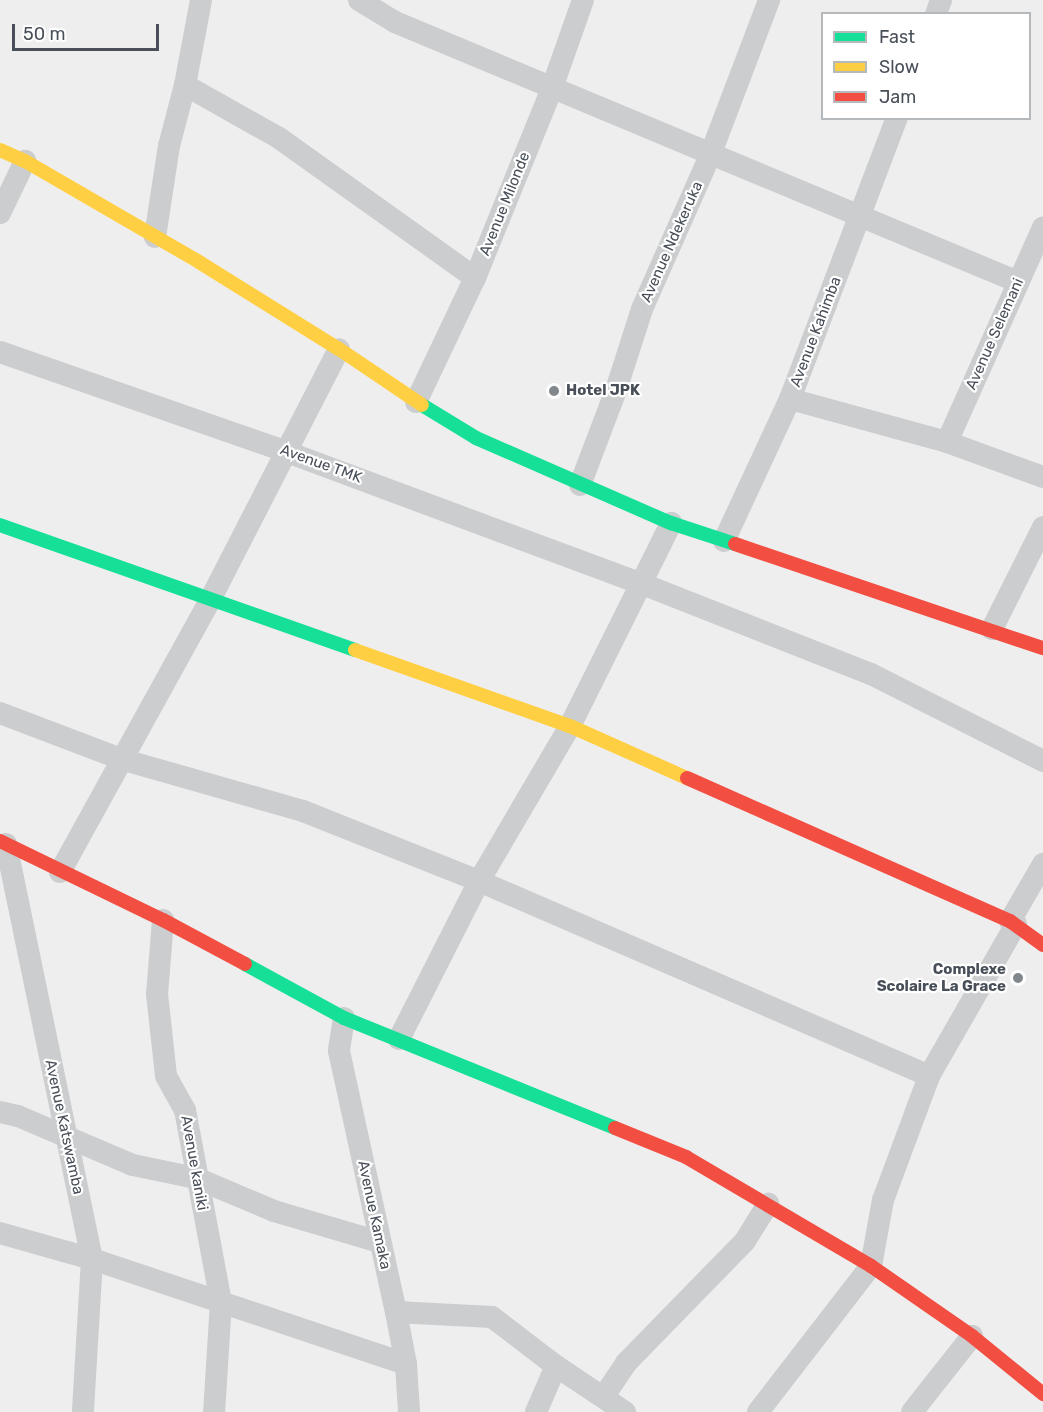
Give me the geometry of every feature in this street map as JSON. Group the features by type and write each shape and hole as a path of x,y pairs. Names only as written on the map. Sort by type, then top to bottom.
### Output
{"street":[{"path":"154,237 169,146 185,85 201,0"},
{"path":"359,0 395,22 1018,282"},
{"name":"Avenue Milonde","path":"416,402 475,278 552,88 583,0"},
{"name":"Avenue Ndekeruka","path":"580,485 616,390 642,309 711,153 769,0"},
{"path":"185,85 279,138 475,278"},
{"name":"Avenue Kahimba","path":"724,541 790,399 896,120"},
{"path":"0,150 25,161 154,237 339,349 416,402 476,438 670,523 992,628 1043,648"},
{"path":"0,213 25,161"},
{"name":"Avenue Selemani","path":"947,442 1043,227"},
{"path":"60,872 210,600 339,349"},
{"name":"Avenue TMK","path":"0,352 287,452 640,583 871,674 1043,761"},
{"path":"790,399 947,442 1043,477"},
{"path":"399,1039 479,881 570,726 670,523"},
{"path":"0,525 570,726 1013,922 1043,945"},
{"path":"992,628 1043,527"},
{"path":"0,713 123,760 303,811 479,881 929,1076"},
{"path":"3,843 163,920 344,1018 686,1157 871,1266 972,1336 1043,1394"},
{"name":"Avenue Katswamba","path":"3,843 92,1258 83,1412"},
{"path":"758,1412 871,1266 883,1200 929,1076 1043,864"},
{"name":"Avenue kaniki","path":"163,920 157,994 166,1076 185,1110 221,1302 214,1412"},
{"name":"Avenue Kamaka","path":"344,1018 339,1051 396,1312 406,1365 409,1412"},
{"path":"0,1112 18,1116 67,1139 133,1165 196,1178 274,1212 379,1242"},
{"path":"604,1396 626,1363 745,1241 768,1204"},
{"path":"0,1233 92,1258 406,1365"},
{"path":"396,1312 492,1317 555,1366 604,1396 625,1412"},
{"path":"912,1412 972,1336"},
{"path":"536,1412 555,1366"}],"traffic: fast":[{"path":"422,405 476,438 671,523 735,544"},
{"path":"0,525 355,650"},
{"path":"245,964 344,1018 615,1128"}],"traffic: slow":[{"path":"0,150 25,161 199,262 339,349 422,405"},
{"path":"355,650 570,726 687,778"}],"traffic: jam":[{"path":"735,544 1043,648"},
{"path":"687,778 1010,921 1043,945"},
{"path":"0,841 163,920 245,964"},
{"path":"615,1128 686,1157 871,1266 972,1336 1043,1394"}],"place":[{"name":"Hotel JPK","path":"554,391"},
{"name":"Complexe Scolaire La Grace","path":"1018,978"}]}
